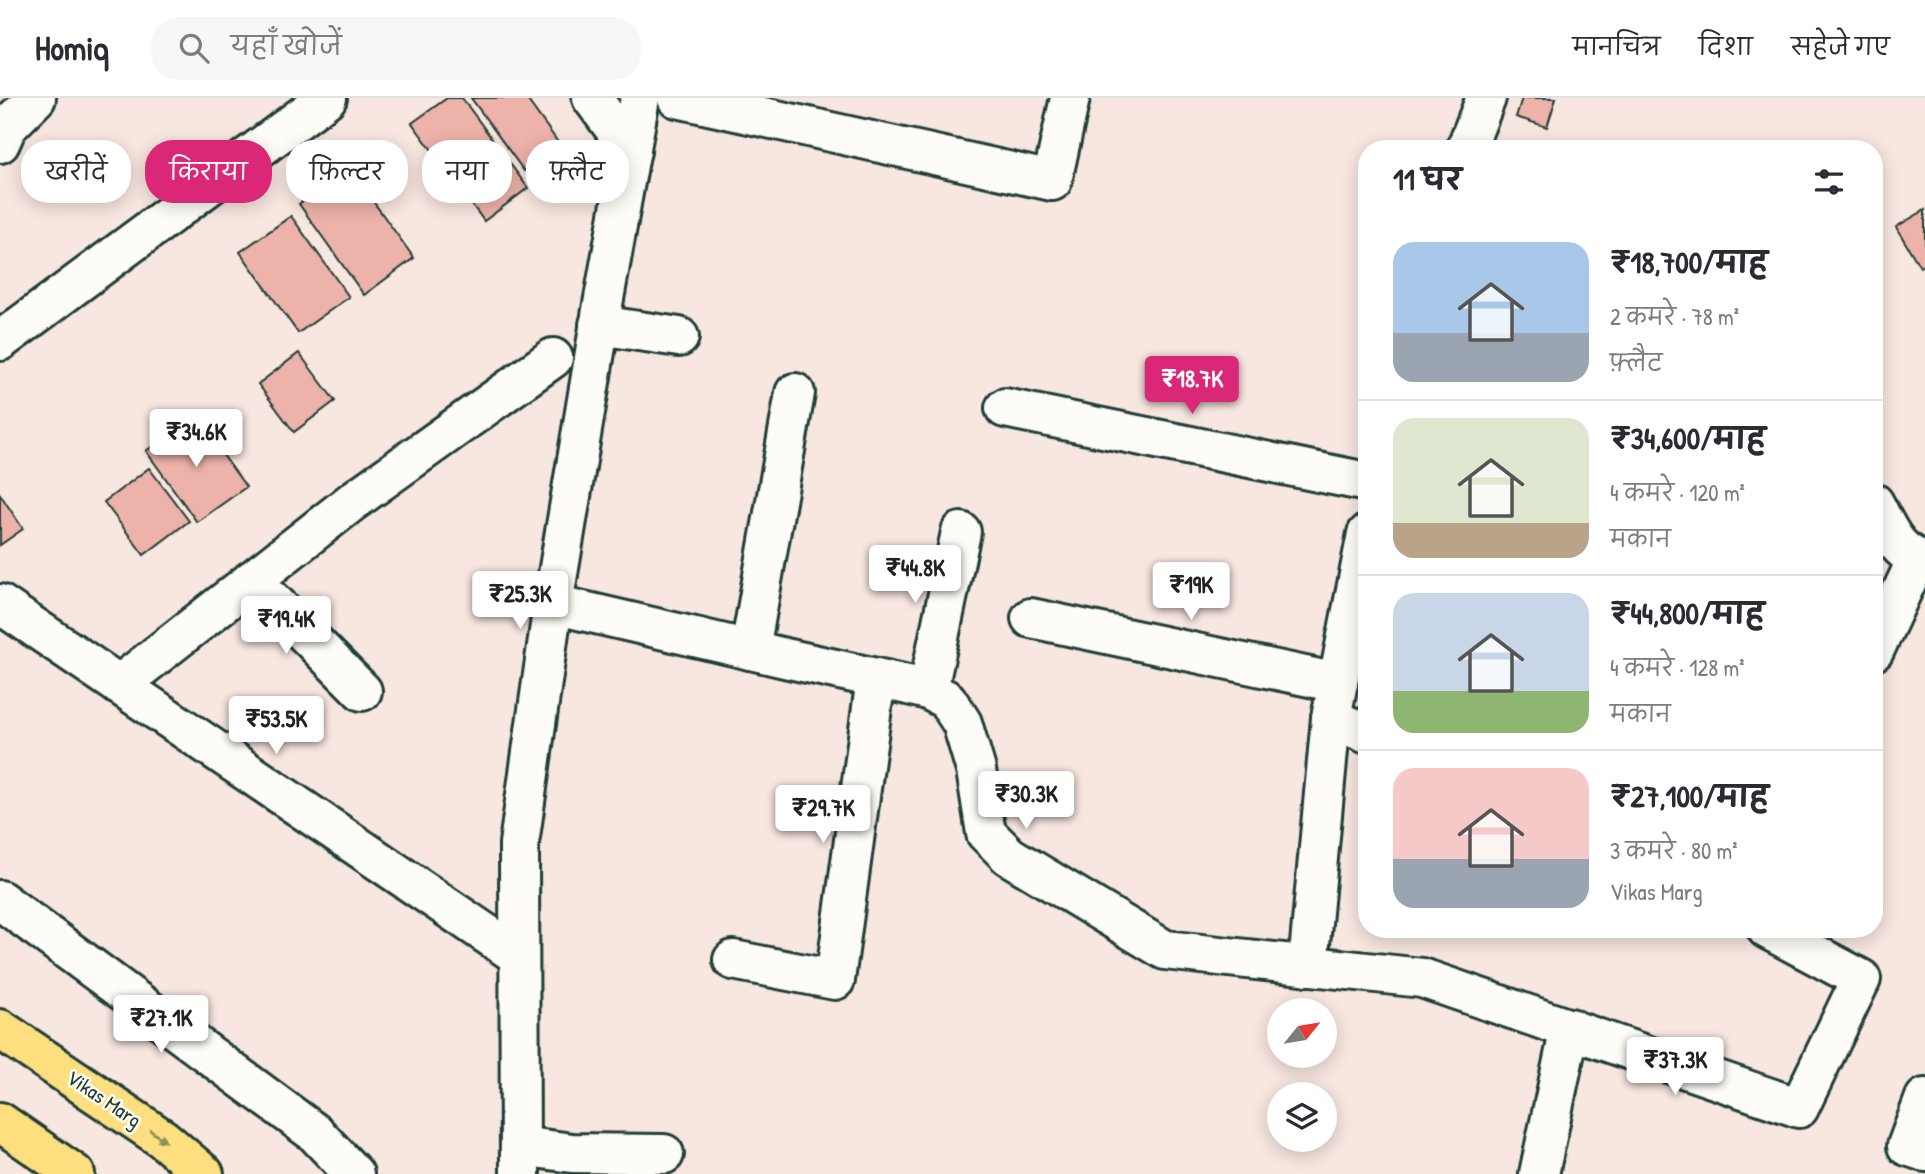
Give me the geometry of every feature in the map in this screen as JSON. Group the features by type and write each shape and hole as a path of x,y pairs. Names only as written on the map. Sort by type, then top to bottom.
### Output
{"main road":[{"name":"Vikas Marg","path":"0,1029 163,1139 204,1174"},
{"path":"0,1122 75,1174"}],"street":[{"path":"0,143 7,127 36,98"},
{"path":"0,341 327,98"},
{"path":"592,98 631,151"},
{"path":"640,98 599,326 519,844 520,1160 571,1163 664,1154"},
{"path":"677,98 737,104 1052,181 1070,98"},
{"path":"1470,140 1486,98"},
{"path":"599,326 679,337"},
{"path":"119,685 353,501 553,358"},
{"path":"750,650 795,393"},
{"path":"1005,408 1358,480"},
{"path":"1883,520 1895,542 1912,558 1921,560 1883,634"},
{"path":"928,690 961,532"},
{"path":"252,580 362,691"},
{"path":"1308,966 1335,701 1358,581"},
{"path":"0,604 519,956"},
{"path":"554,604 928,690 947,700 962,723 976,770 986,833 1009,856 1165,950 1422,978 1800,1108 1861,979 1784,938"},
{"path":"1031,618 1335,701 1358,725"},
{"path":"733,960 835,980 876,678"},
{"path":"0,900 315,1133 354,1174"},
{"path":"1539,1174 1570,1028"},
{"path":"1925,1098 1907,1146 1925,1152"}],"building":[{"path":"447,98 462,98 493,140 424,140 412,123"},
{"path":"471,98 526,98 556,140 526,140 524,171 512,154 512,140 501,140"},
{"path":"1522,98 1556,98 1547,127 1516,117"},
{"path":"512,166 526,185 526,190 512,200"},
{"path":"374,203 414,258 364,295 299,204"},
{"path":"471,203 508,203 484,221"},
{"path":"1925,210 1925,264 1920,267 1896,227"},
{"path":"291,216 349,297 298,333 240,252"},
{"path":"299,353 335,401 294,432 258,384"},
{"path":"195,416 246,487 197,522 146,451"},
{"path":"149,468 189,521 144,555 104,502"},
{"path":"0,494 23,529 0,545"}]}
